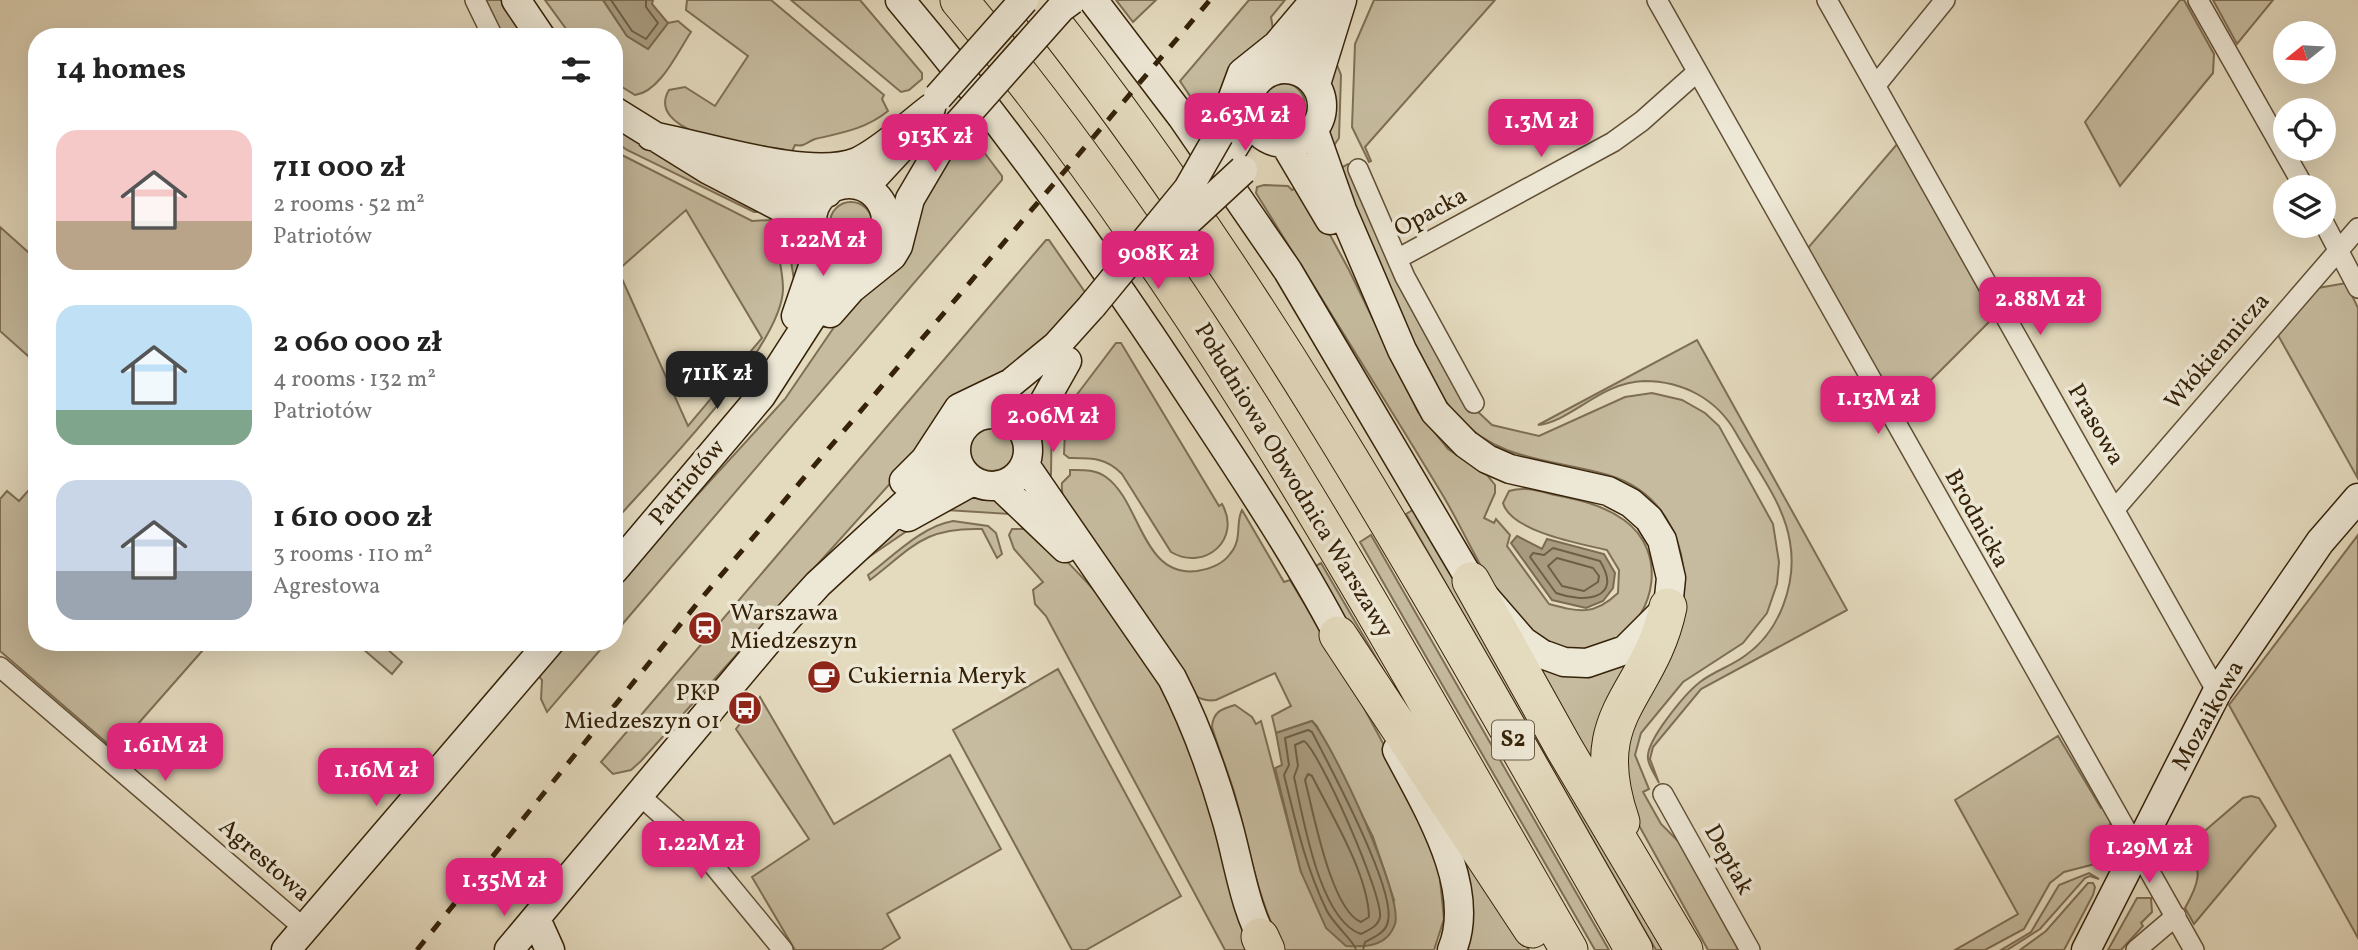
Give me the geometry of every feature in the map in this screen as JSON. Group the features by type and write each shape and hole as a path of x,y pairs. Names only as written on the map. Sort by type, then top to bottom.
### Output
{"highway":[{"name":"Południowa Obwodnica Warszawy","path":"959,0 1103,187 1227,370 1315,512 1569,950"},
{"name":"S2","path":"1035,0 1176,187 1294,365 1634,950"},
{"path":"1471,581 1684,950"},
{"path":"1651,894 1620,819 1609,768 1609,748 1618,715 1657,645 1668,607"},
{"path":"1338,635 1525,921 1548,950"}],"main road":[{"path":"516,0 535,28"},
{"path":"900,0 988,108 1106,269 1238,469 1338,635 1417,789 1454,875 1461,905 1459,934 1452,950"},
{"path":"883,205 926,145 945,111 1024,0"},
{"path":"651,136 793,166 846,165 860,160 945,111 1053,0"},
{"path":"860,185 889,163 1072,0"},
{"path":"1093,0 1211,157 1288,271 1471,581 1523,641 1542,654 1564,662 1587,663 1625,650 1668,607 1671,578 1669,560 1662,540 1648,519 1631,503 1608,491 1510,469 1487,459 1466,444 1435,412 1402,350 1280,144 1257,132 1250,121"},
{"path":"1231,152 1242,73 1277,45 1315,0"},
{"path":"1288,68 1331,0"},
{"path":"1026,434 1097,313 1188,190 1231,152 1280,144 1307,135 1313,128 1321,105 1316,84 1342,0"},
{"path":"856,549 888,498 925,460 958,408 1011,383 1097,313 1177,231 1250,121 1251,94 1256,83 1288,68 1303,72 1316,84"},
{"path":"761,396 851,289 891,256 898,246 910,199 940,148 945,111"},
{"path":"623,117 816,235 832,256 849,259 868,253 881,240 886,218 883,205 872,191 860,185 843,184 827,192 817,205 816,235"},
{"path":"1313,128 1342,210 1402,350"},
{"path":"679,141 756,174 827,192"},
{"name":"Patriotów","path":"761,396 805,295 816,235"},
{"name":"Patriotów","path":"623,559 761,396 849,259"},
{"path":"1067,361 1002,413 980,416 965,426 956,444 956,457 962,472 986,483 1110,592"},
{"path":"856,549 986,483 1012,480 1025,465 1028,453 1026,434 1017,421 1002,413"},
{"path":"509,950 786,618 956,457"},
{"path":"1025,465 1110,592 1172,678 1191,715 1210,765 1265,946"},
{"name":"Mozaikowa","path":"2086,950 2217,692 2320,542 2358,498"},
{"path":"286,950 542,651"},
{"path":"536,919 550,950"}],"street":[{"path":"475,0 489,28"},
{"name":"Brodnicka","path":"1657,0 2194,950"},
{"name":"Prasowa","path":"1827,0 2217,692"},
{"path":"1876,85 1945,0"},
{"path":"2198,0 2297,175"},
{"name":"Opacka","path":"1397,259 1613,142 1642,121 1697,72"},
{"name":"Opacka","path":"1357,169 1397,259 1474,402"},
{"name":"Włókiennicza","path":"2115,509 2358,228"},
{"path":"2332,238 2358,288"},
{"name":"Agrestowa","path":"0,667 305,929"},
{"path":"638,794 699,848 783,950"},
{"name":"Deptak","path":"1663,794 1750,950"},
{"path":"2136,950 2176,916"}],"shaded area":[{"path":"485,0 502,0 519,28 499,28"},
{"path":"545,0 603,0 622,28 565,28"},
{"path":"687,0 771,0 884,95 882,99 888,111 862,126 815,139 804,145 795,145 790,156 709,138 688,129 673,118 665,106 669,90 685,87 715,106 748,56 686,10"},
{"path":"791,0 860,0 922,73 922,79 909,90 901,92"},
{"path":"1116,0 1156,0 1133,22"},
{"path":"1249,0 1285,0 1271,17 1273,29 1210,126 1180,81"},
{"path":"1374,0 1495,0 1365,147 1371,161 1369,162 1352,127 1355,44"},
{"path":"2180,0 2184,0 2214,54 2213,73 2120,186 2085,122"},
{"path":"2213,0 2273,0 2237,44"},
{"path":"678,21 691,32 660,79 652,87 635,95 623,88 623,30 627,36 648,49 668,23"},
{"path":"1329,60 1337,65 1341,75 1339,138 1331,150 1325,126 1329,107 1326,85"},
{"path":"1283,83 1298,90 1305,105 1298,120 1283,127 1268,120 1261,105 1268,90"},
{"path":"968,131 1002,176 1002,180 623,623 623,576 785,399"},
{"path":"623,133 767,212 754,212 623,147"},
{"path":"1898,143 1994,317 1899,412 1807,249"},
{"path":"623,156 752,221 771,220 783,280 777,314 762,344 740,376 686,443 623,512 623,281 688,426 762,338 686,210 623,266"},
{"path":"1348,164 1353,166 1404,292 1469,412 1475,409 1492,425 1539,436 1625,397 1652,393 1682,400 1705,413 1719,426 1773,524 1779,562 1777,584 1767,613 1743,643 1683,682 1641,733 1635,755 1649,789 1643,792 1661,824 1679,842 1741,950 1708,950 1631,811 1621,757 1682,610 1683,567 1672,528 1647,496 1629,484 1608,475 1509,451 1474,432 1458,417 1424,366 1335,171"},
{"path":"1303,185 1349,270 1418,412 1448,449 1487,475 1495,485 1495,493 1484,518 1494,523 1496,519 1510,535 1507,546 1549,604 1578,610 1601,606 1618,593 1619,570 1607,550 1549,535 1519,522 1503,503 1509,491 1532,490 1591,504 1608,510 1638,533 1647,548 1651,582 1648,599 1629,629 1605,645 1572,649 1550,643 1531,631 1504,602 1481,567 1442,494 1256,193 1257,187 1288,186 1292,190"},
{"path":"851,202 866,208 872,223 866,238 851,244 836,238 830,223 836,208"},
{"path":"785,224 799,234 802,242 802,260 795,286"},
{"path":"0,227 28,252 28,356 0,331"},
{"path":"1046,240 1049,240 1087,295 1087,300 913,458 641,761 631,770 613,774 601,762"},
{"path":"2346,283 2358,308 2357,477 2278,335 2318,288"},
{"path":"1697,340 1847,610 1701,689 1653,747 1650,759 1659,783 1648,759 1659,730 1700,682 1741,659 1758,645 1777,620 1788,589 1792,558 1782,513 1728,421 1709,402 1685,388 1658,382 1628,383 1600,395 1562,417 1538,425"},
{"path":"1116,343 1121,343 1219,506 1222,504 1227,517 1224,540 1217,549 1207,555 1184,557 1171,552 1116,468 1097,460 1069,458 1064,454 1066,409"},
{"path":"1052,412 1050,478 1038,463 1039,439"},
{"path":"992,427 1007,434 1014,449 1007,464 992,471 977,464 970,449 977,434"},
{"path":"1070,470 1093,471 1106,477 1127,503 1153,551 1164,563 1179,570 1207,569 1227,558 1238,537 1242,510 1284,582 1290,580 1336,656 1399,773 1439,870 1444,919 1434,950 1284,950 1267,913 1235,795 1212,727 1216,715 1235,705 1252,717 1256,724 1261,721 1301,872 1394,900 1373,837 1317,726 1312,721 1276,733 1272,716 1291,706 1275,673 1216,700 1200,698 1190,690 1165,644 1102,566 1072,521 1064,501 1062,483 1070,475"},
{"path":"7,491 19,501 28,491 28,651 202,651 115,750 0,651 0,499"},
{"path":"967,494 1000,499 1009,514 946,510 926,518 863,561 895,531"},
{"path":"1416,508 1670,950 1656,950 1406,514"},
{"path":"953,521 988,526 996,533 1002,554 997,558 982,529 946,531 920,541 870,580 868,575 908,543 930,529"},
{"path":"1030,524 1063,557 1124,627 1138,645 1168,698 1198,768 1210,804 1251,950 1225,950 1046,616 1035,604 1033,590 1043,582 1014,549 1009,535 1012,529 1024,529"},
{"path":"1371,535 1609,950 1595,950 1360,542"},
{"path":"2358,535 2358,938 2229,705"},
{"path":"1321,563 1480,836 1311,569"},
{"path":"365,651 389,651 402,662 392,674"},
{"path":"556,651 599,651 547,712 541,699 542,680 537,674"},
{"path":"1628,662 1597,773 1530,663 1593,674"},
{"path":"1058,669 1181,896 1086,950 1072,950 953,730"},
{"path":"760,697 834,824 950,755 1001,849 887,914 900,938 881,950 795,950 752,877 809,839 736,729"},
{"path":"2058,736 2101,808 2106,806 2112,821 2103,835 2103,862 2064,872 2050,883 2024,929 1985,950 1955,950 2018,914 1955,800"},
{"path":"2243,798 2259,798 2276,826 2194,924 2185,908 2196,884 2197,870 2196,863 2186,847"},
{"path":"1452,836 1529,950 1462,950"},
{"path":"2089,873 2099,879 2090,876 2085,878 2040,929 2007,950 2001,950 2031,932 2059,885"},
{"path":"2088,883 2093,883 2095,887 2093,895 2064,950 2020,950 2046,931"},
{"path":"2137,898 2151,898 2152,912 2121,950 2108,950"}],"water":[{"path":"603,0 653,0 652,4 668,23 648,49 627,36"},
{"path":"1517,536 1542,549 1547,539 1604,554 1615,573 1613,588 1603,601 1586,608 1552,600 1511,543"},
{"path":"1312,721 1350,788 1389,884 1395,908 1395,924 1387,937 1375,944 1346,946 1326,928 1301,872 1275,768 1282,765 1276,733"}],"railway":[{"path":"417,950 700,600 1210,0"}],"place":[{"name":"Warszawa Miedzeszyn","path":"705,628"},
{"name":"Cukiernia Meryk","path":"824,677"},
{"name":"PKP Miedzeszyn 01","path":"745,708"}]}
